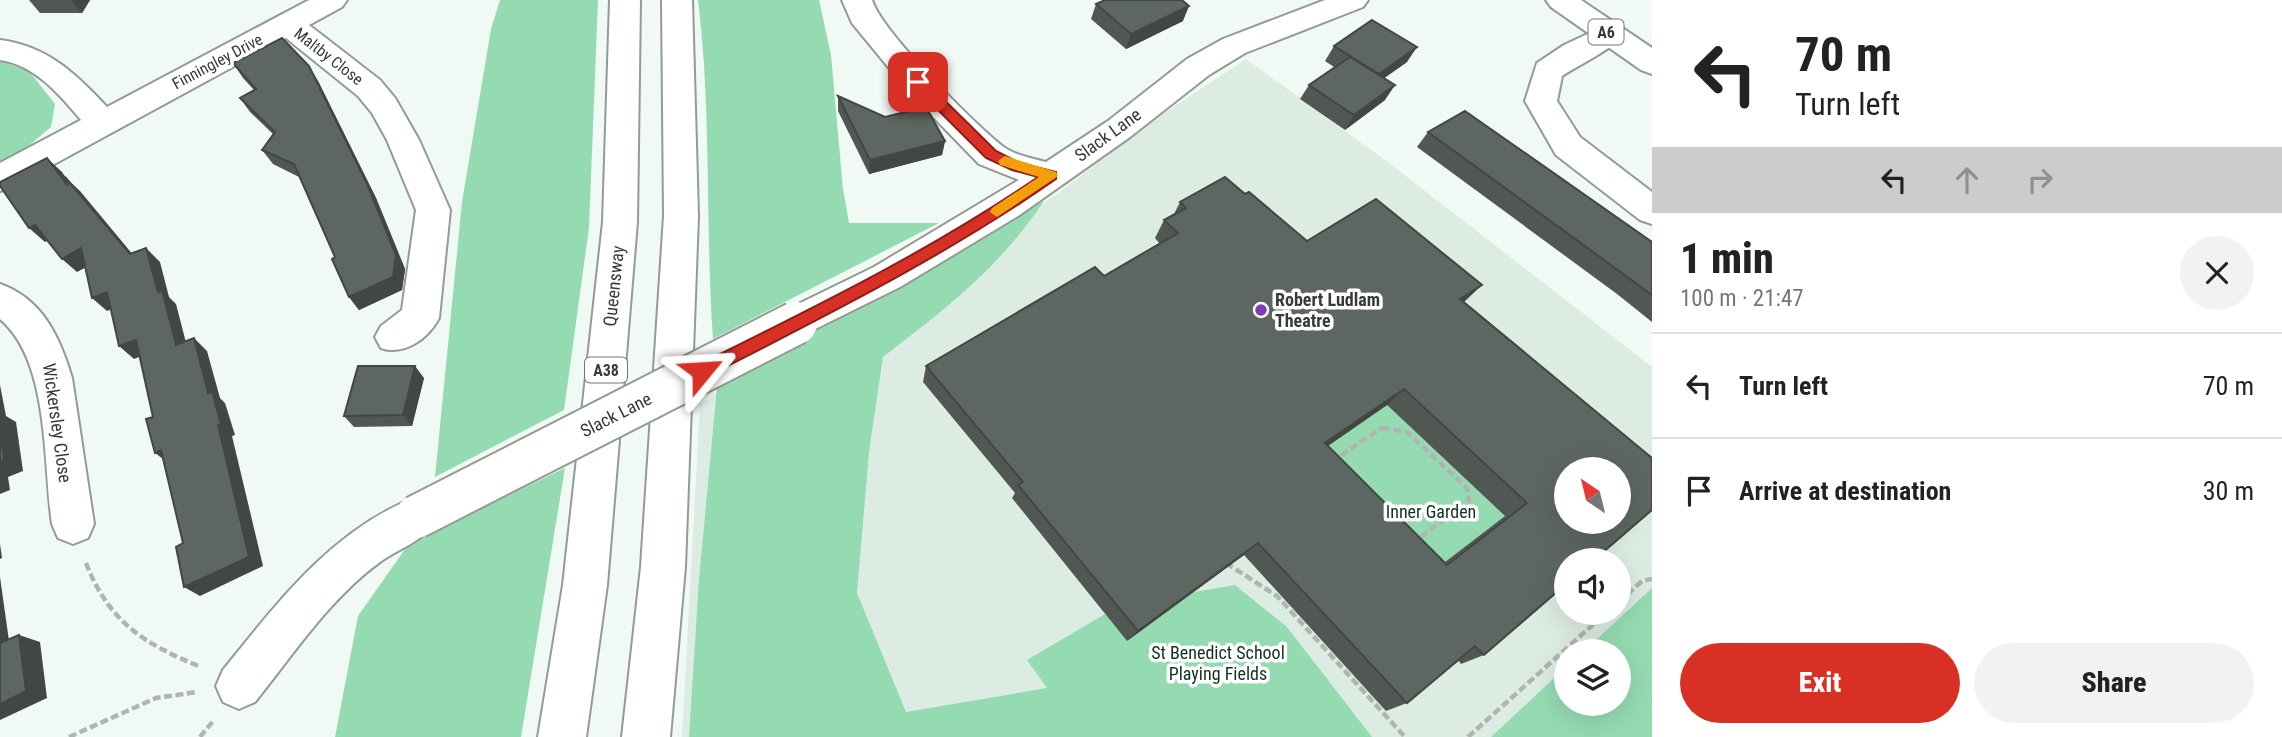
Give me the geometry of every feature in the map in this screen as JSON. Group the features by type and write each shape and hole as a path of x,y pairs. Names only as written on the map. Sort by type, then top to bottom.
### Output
{"main road":[{"name":"Finningley Drive","path":"0,178 332,0"},
{"name":"Queensway","path":"562,737 585,585 621,222 625,0"},
{"path":"646,737 663,567 681,216 677,0"},
{"path":"857,0 862,16 918,82 991,155 1016,167 1051,176"},
{"name":"Slack Lane","path":"239,687 313,595 363,549 416,517 887,277 1006,207 1119,129 1198,67 1234,46 1353,0"},
{"name":"A6","path":"1561,0 1652,63"},
{"name":"Maltby Close","path":"288,24 369,88 384,106 403,140 433,210 420,318 394,337"},
{"path":"1609,34 1575,52 1548,71 1541,100 1568,146 1652,211"},
{"path":"0,50 27,55 40,62 69,87 102,122"},
{"name":"Wickersley Close","path":"0,299 19,313 37,334 49,360 73,524"}],"path":[{"path":"1382,428 1407,432 1467,488 1469,501 1418,540 1402,538 1335,467 1344,453 1382,428"},
{"path":"73,524 92,582 109,612 146,641 239,687"},
{"path":"1218,556 1277,596 1405,737"},
{"path":"1631,591 1642,581 1652,579"},
{"path":"1468,737 1593,625"},
{"path":"69,737 156,698 239,687"}],"shaded area":[{"path":"1246,59 1389,163 1652,367 1652,737 682,737 700,404 917,284 1057,194 1155,119"}],"green space":[{"path":"500,0 598,0 589,228 564,410 435,477 462,202 491,29"},
{"path":"698,0 819,0 831,55 843,189 849,223 939,223 713,339 707,127"},
{"path":"0,61 29,71 55,104 51,127 0,166"},
{"name":"St Benedict School Playing Fields","path":"1044,201 1009,247 971,286 883,357 869,452 857,593 906,712 1047,688 1027,660 1105,614 1127,641 1194,592 1235,585 1287,627 1372,737 689,737 699,579 717,387"},
{"name":"Inner Garden","path":"1342,363 1505,516 1414,586 1303,463"},
{"path":"565,468 521,737 335,737 358,616 410,542"},
{"path":"1652,588 1652,737 1491,737 1554,678 1554,716 1631,716 1631,639 1597,639 1612,625 1631,625 1631,607"}],"building":[{"path":"1105,0 1182,0 1189,6 1131,34 1096,4"},
{"path":"1372,20 1417,47 1379,74 1334,46"},
{"path":"282,38 309,66 367,184 396,255 393,277 349,297 332,259 335,257 294,164 262,150 275,132 240,98 256,89 233,63"},
{"path":"1350,57 1395,85 1354,115 1309,85"},
{"path":"838,96 885,117 926,107 945,141 870,160"},
{"path":"1465,111 1652,242 1652,295 1428,132"},
{"path":"47,158 68,186 65,177 130,254 146,248 158,292 162,290 176,345 194,338 208,393 212,391 249,557 184,587 176,547 183,543 161,450 155,453 146,419 153,417 136,340 119,346 107,292 92,298 81,248 62,259 35,225 29,228 0,186 0,182"},
{"path":"1225,177 1245,194 1249,192 1307,241 1376,199 1482,285 1460,299 1652,458 1652,510 1631,528 1631,457 1554,457 1554,534 1624,534 1608,548 1554,548 1554,594 1484,655 1475,646 1407,703 1258,543 1138,631 1018,485 1023,482 926,366 1095,267 1104,276 1178,233 1164,220 1186,208 1180,202","holes":["1404,389 1527,503 1447,565 1325,443"]},
{"path":"358,366 415,366 403,415 344,416"},
{"path":"0,429 4,460 0,462"},
{"path":"19,635 26,691 0,704 0,643"}],"slow traffic":[{"path":"997,212 1051,176 1016,167 1005,161"}],"place":[{"name":"Robert Ludlam Theatre","path":"1261,310"}],"route":[{"path":"702,371 887,277 1006,207 1051,176 1016,167 991,155 918,82"}]}
